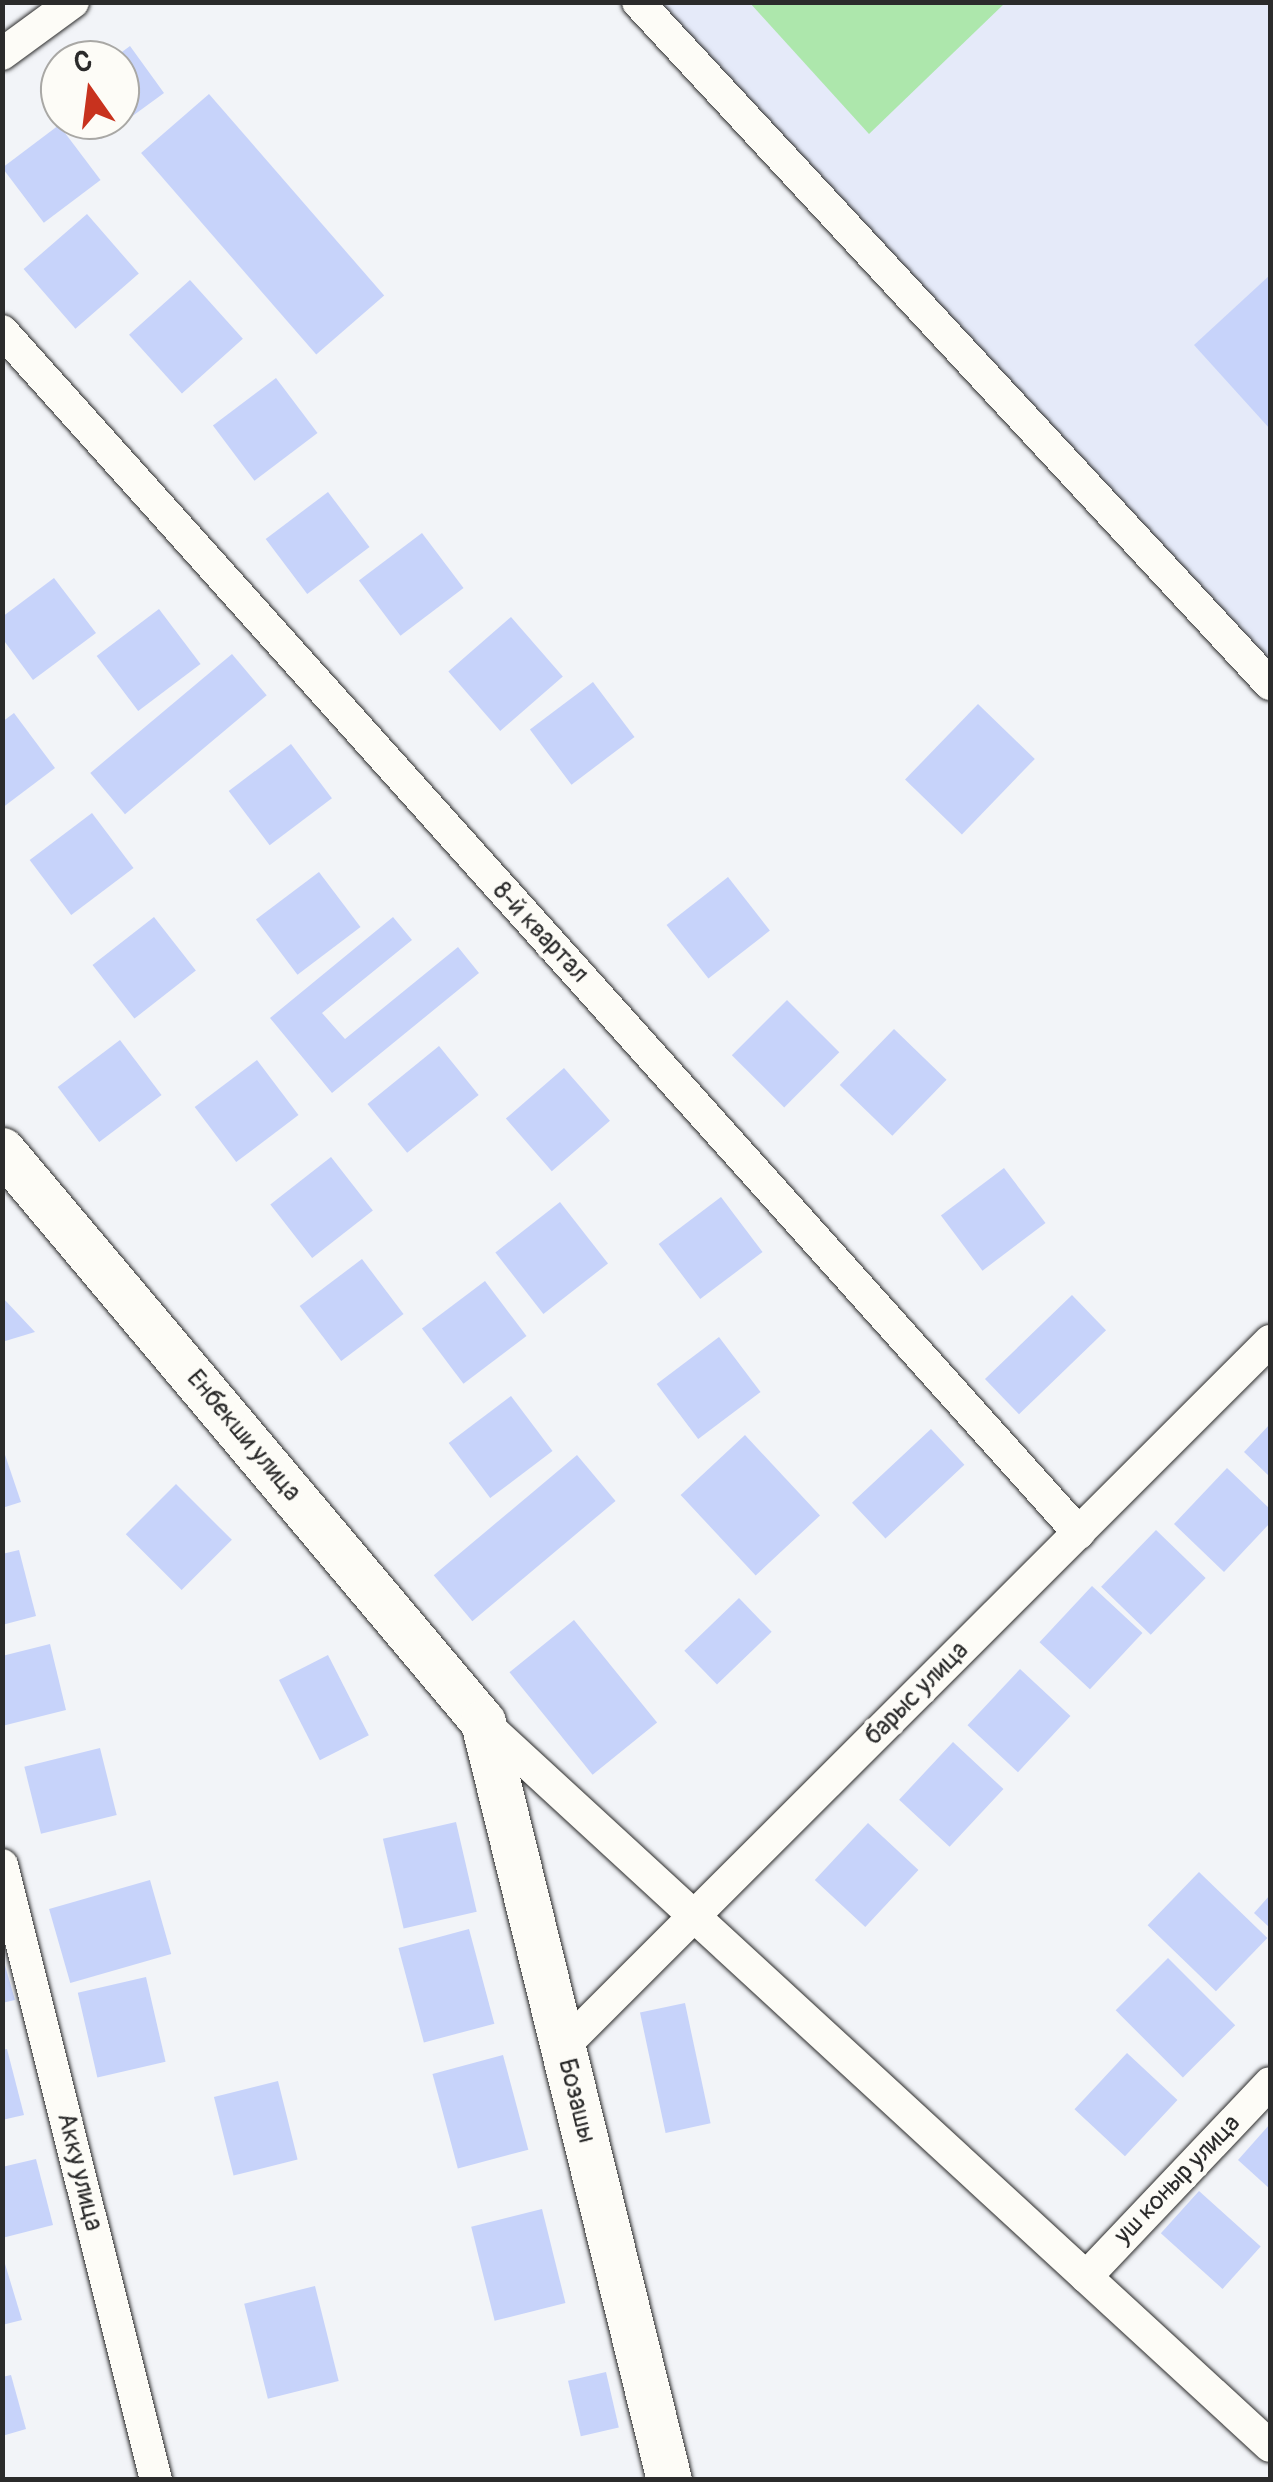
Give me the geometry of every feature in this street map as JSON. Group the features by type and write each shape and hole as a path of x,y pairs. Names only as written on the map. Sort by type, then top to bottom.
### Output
{"street":[{"path":"2,54 73,2"},
{"path":"638,2 1270,684"},
{"name":"8-й квартал","path":"2,331 1079,1532"},
{"name":"Енбекши улица","path":"2,1150 483,1722"},
{"name":"барыс улица","path":"563,2046 1270,1341"},
{"path":"483,1722 1270,2446"},
{"name":"Бозашы","path":"483,1722 669,2480"},
{"name":"Акку улица","path":"2,1864 156,2480"},
{"name":"уш коныр улица","path":"1086,2277 1270,2083"}],"shaded area":[{"path":"659,3 1270,3 1270,662"}],"green space":[{"path":"750,2 1005,3 869,134"}],"building":[{"path":"140,60 164,93 140,111"},
{"path":"209,94 384,296 316,355 141,153"},
{"path":"40,139 70,140 101,180 44,223 2,168"},
{"path":"87,214 139,274 75,329 24,269"},
{"path":"1270,275 1270,429 1194,345"},
{"path":"190,280 243,339 182,394 129,335"},
{"path":"276,378 318,433 254,481 213,426"},
{"path":"328,492 370,547 307,594 266,539"},
{"path":"422,533 464,588 400,636 359,581"},
{"path":"54,578 96,633 33,680 2,638 2,617"},
{"path":"159,609 201,664 138,711 97,656"},
{"path":"511,617 563,677 500,731 448,671"},
{"path":"232,654 267,695 125,814 90,773"},
{"path":"593,682 635,737 571,785 530,730"},
{"path":"978,704 1035,759 962,834 905,780"},
{"path":"14,713 55,768 2,808 2,722"},
{"path":"291,744 332,798 270,845 229,791"},
{"path":"92,813 134,868 71,915 30,860"},
{"path":"319,872 361,927 297,975 256,920"},
{"path":"728,877 770,931 708,979 667,925"},
{"path":"154,917 196,971 134,1019 93,965"},
{"path":"393,917 412,940 322,1013 345,1039 458,947 479,973 332,1093 270,1018"},
{"path":"787,1000 839,1052 784,1107 732,1055"},
{"path":"894,1029 947,1080 892,1136 840,1085"},
{"path":"120,1040 162,1095 99,1142 58,1087"},
{"path":"439,1046 479,1095 407,1153 368,1104"},
{"path":"257,1060 299,1115 236,1162 195,1107"},
{"path":"564,1068 610,1121 552,1171 506,1119"},
{"path":"331,1157 373,1211 312,1258 270,1204"},
{"path":"1004,1168 1046,1223 982,1271 941,1216"},
{"path":"721,1197 763,1252 700,1299 659,1244"},
{"path":"560,1202 608,1263 543,1314 495,1252"},
{"path":"362,1259 404,1314 341,1361 300,1306"},
{"path":"485,1281 527,1336 463,1384 422,1329"},
{"path":"1072,1295 1106,1330 1019,1414 985,1379"},
{"path":"2,1297 35,1332 2,1342"},
{"path":"719,1337 761,1392 698,1439 657,1384"},
{"path":"511,1396 553,1451 490,1498 449,1443"},
{"path":"1270,1424 1270,1477 1244,1452"},
{"path":"931,1429 964,1465 885,1538 852,1503"},
{"path":"745,1435 820,1515 756,1575 681,1495"},
{"path":"2,1446 21,1502 2,1508"},
{"path":"577,1455 616,1501 472,1621 434,1575"},
{"path":"1227,1468 1270,1509 1270,1523 1224,1572 1174,1524"},
{"path":"176,1484 232,1540 182,1590 126,1534"},
{"path":"1156,1530 1206,1578 1151,1635 1101,1587"},
{"path":"19,1550 36,1616 2,1625 2,1554"},
{"path":"1092,1586 1142,1633 1090,1689 1039,1642"},
{"path":"739,1598 772,1632 717,1685 684,1651"},
{"path":"574,1620 657,1723 593,1775 509,1672"},
{"path":"50,1644 66,1710 2,1726 2,1656"},
{"path":"328,1655 369,1735 320,1760 279,1680"},
{"path":"1020,1669 1070,1716 1018,1772 967,1725"},
{"path":"953,1742 1003,1789 950,1847 899,1800"},
{"path":"100,1748 117,1815 41,1834 24,1767"},
{"path":"456,1822 477,1912 404,1929 383,1839"},
{"path":"868,1823 918,1870 865,1927 815,1880"},
{"path":"1199,1872 1267,1938 1216,1991 1148,1925"},
{"path":"150,1880 171,1954 70,1983 49,1909"},
{"path":"1270,1895 1270,1928 1254,1913"},
{"path":"469,1929 494,2024 424,2043 398,1948"},
{"path":"2,1955 15,2000 2,2003"},
{"path":"1168,1958 1235,2025 1183,2078 1116,2010"},
{"path":"146,1977 166,2062 97,2078 78,1993"},
{"path":"685,2003 711,2123 666,2133 640,2013"},
{"path":"7,2049 24,2115 2,2120 2,2050"},
{"path":"1127,2053 1177,2100 1125,2156 1074,2109"},
{"path":"503,2055 528,2150 458,2169 432,2074"},
{"path":"278,2081 298,2160 234,2176 214,2097"},
{"path":"1270,2124 1270,2189 1238,2160"},
{"path":"36,2159 53,2225 2,2238 2,2167"},
{"path":"1199,2191 1261,2247 1223,2289 1161,2233"},
{"path":"542,2209 565,2303 495,2321 471,2227"},
{"path":"2,2254 22,2320 2,2325"},
{"path":"315,2286 339,2381 268,2399 244,2304"},
{"path":"606,2372 619,2428 581,2436 568,2381"},
{"path":"11,2375 26,2429 2,2436 2,2377"}]}
